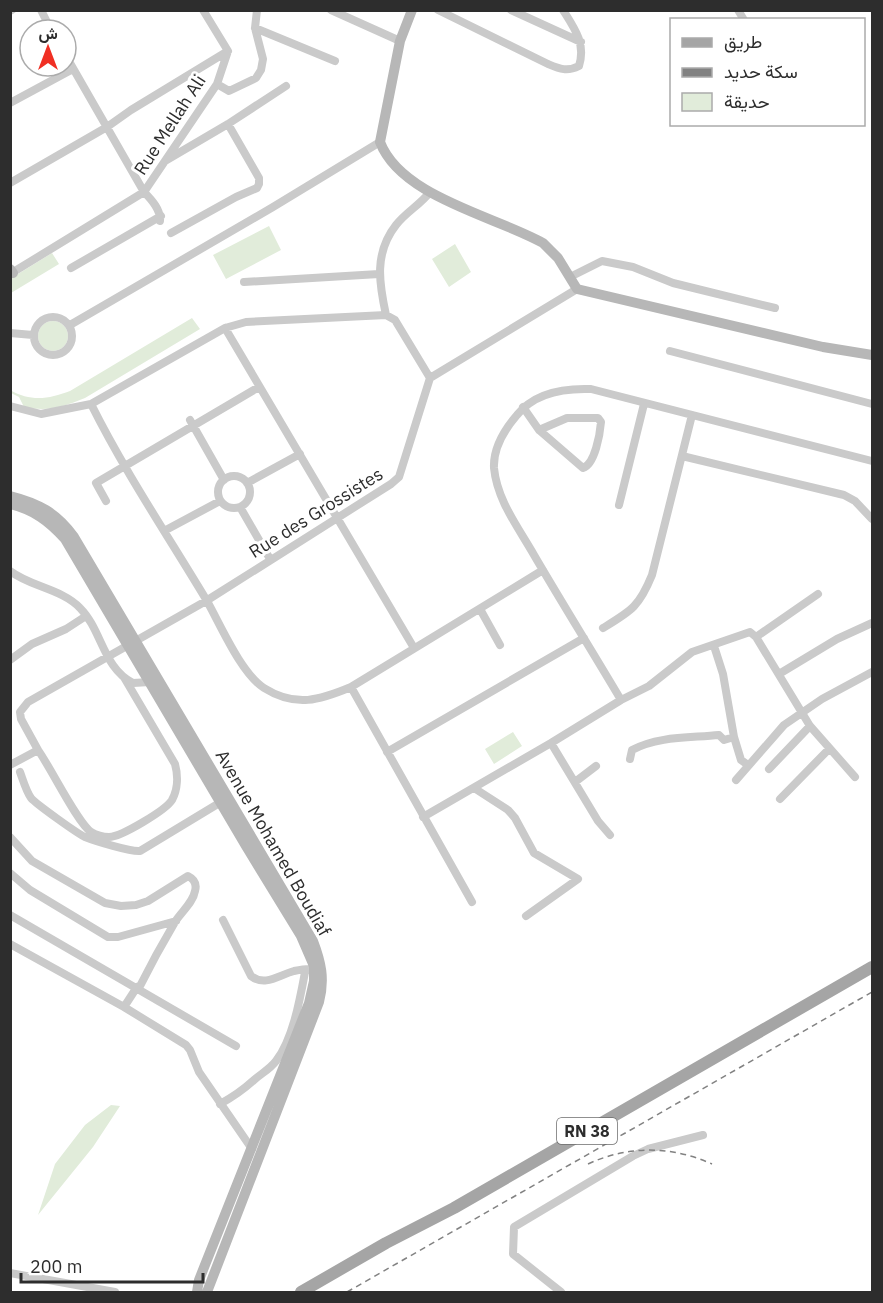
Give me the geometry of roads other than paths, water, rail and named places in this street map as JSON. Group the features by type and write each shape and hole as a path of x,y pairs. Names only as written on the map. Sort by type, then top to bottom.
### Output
{"main road":[{"path":"412,10 400,41 380,142 386,155 399,171 430,192 543,243 558,258 577,289 823,347 873,355"},
{"name":"Avenue Mohamed Boudiaf","path":"10,495 46,509 66,525 132,643 150,682 301,936 322,990 320,1002 207,1293"},
{"name":"Avenue Mohamed Boudiaf","path":"10,504 37,513 54,526 65,539 132,643 313,941 314,981 309,1003 199,1280 197,1293"},
{"name":"RN 38","path":"301,1293 873,968"},
{"name":"RN 38","path":"313,1293 388,1247 456,1212 873,973"}],"street":[{"path":"10,183 107,127 228,51 203,10"},
{"path":"217,84 229,92 256,78 261,70 264,59 255,28 257,10"},
{"path":"331,10 400,41"},
{"path":"438,10 560,70 570,70 579,66 582,42 563,10"},
{"path":"511,10 582,42"},
{"path":"255,28 335,61"},
{"name":"Rue Mellah Ali","path":"144,192 217,84 228,51"},
{"path":"10,103 56,78"},
{"path":"70,268 160,219 153,200 144,192 78,78"},
{"path":"163,162 228,124 286,86"},
{"path":"171,233 257,188 259,178 228,124"},
{"path":"70,325 380,142"},
{"path":"11,272 144,192"},
{"path":"386,315 379,274 380,261 396,224 430,192"},
{"path":"570,277 602,261 633,267 674,283 775,308"},
{"path":"244,282 379,274"},
{"path":"10,406 41,414 91,404 225,328 246,322 386,315 395,320 430,378 577,289"},
{"path":"49,316 62,318 70,325 73,335 71,343 61,354 49,355 42,352 35,344 33,335 37,324 49,316"},
{"path":"225,328 414,648"},
{"path":"10,333 33,335"},
{"path":"670,351 873,404"},
{"name":"Rue des Grossistes","path":"38,750 21,719 20,712 23,706 206,601 399,477 430,378"},
{"path":"106,501 96,483 125,467 191,423 259,387"},
{"path":"621,700 497,489 494,465 498,444 509,424 523,407 556,391 574,388 591,389 873,461"},
{"path":"91,404 125,467 242,665 263,687 294,700 311,701 351,687 543,570"},
{"path":"619,506 644,404"},
{"path":"523,407 539,430 583,468 590,464 600,433 601,422 598,418 567,418 539,430"},
{"path":"603,628 629,612 642,599 652,575 692,415"},
{"path":"191,423 224,480"},
{"path":"247,483 300,454"},
{"path":"682,456 844,495 855,501 873,519"},
{"path":"236,476 247,483 249,500 240,507 227,507 220,501 218,492 224,480 236,476"},
{"path":"164,531 220,501"},
{"path":"240,507 270,559"},
{"path":"10,571 80,608 119,674 136,684 150,682"},
{"path":"756,637 818,594"},
{"path":"480,609 500,645"},
{"path":"10,660 32,644 66,629 86,616"},
{"path":"779,674 837,639 873,623"},
{"path":"423,817 621,700 649,686 692,652 750,632 756,637 810,726 855,777"},
{"path":"387,752 584,638"},
{"path":"714,646 723,674 734,737 741,760 748,765"},
{"path":"736,780 784,725 802,711 873,672"},
{"path":"10,765 38,750 84,825 100,836 119,835 166,807 172,800 178,773 175,764 125,679"},
{"path":"351,687 472,902"},
{"path":"769,769 810,726"},
{"path":"630,759 632,750 664,740 719,735 724,740 734,737"},
{"path":"551,743 598,821 610,835"},
{"path":"780,799 829,749"},
{"path":"575,782 596,766"},
{"path":"20,772 30,797 42,807 85,837 120,846 132,852 140,851 221,802"},
{"path":"474,788 508,810 515,818 534,853 578,879 526,916"},
{"path":"10,837 32,861 105,903 122,906 136,905 148,901 188,876 192,878 195,891 124,1007"},
{"path":"10,873 30,890 108,937 118,937 176,921"},
{"path":"10,915 138,987 236,1046"},
{"path":"223,920 251,976 256,980 271,980 292,971 314,966"},
{"path":"10,944 124,1007 186,1045 199,1072 252,1149"},
{"path":"220,1104 246,1088 268,1070 279,1057 288,1037 303,989 305,973 314,966"},
{"path":"561,1293 513,1254 513,1227 633,1156 648,1149 704,1135"},
{"path":"10,1273 115,1293"}],"railway":[{"path":"347,1292 872,992"},
{"path":"588,1164 619,1153 650,1150 682,1154 712,1164"}]}
